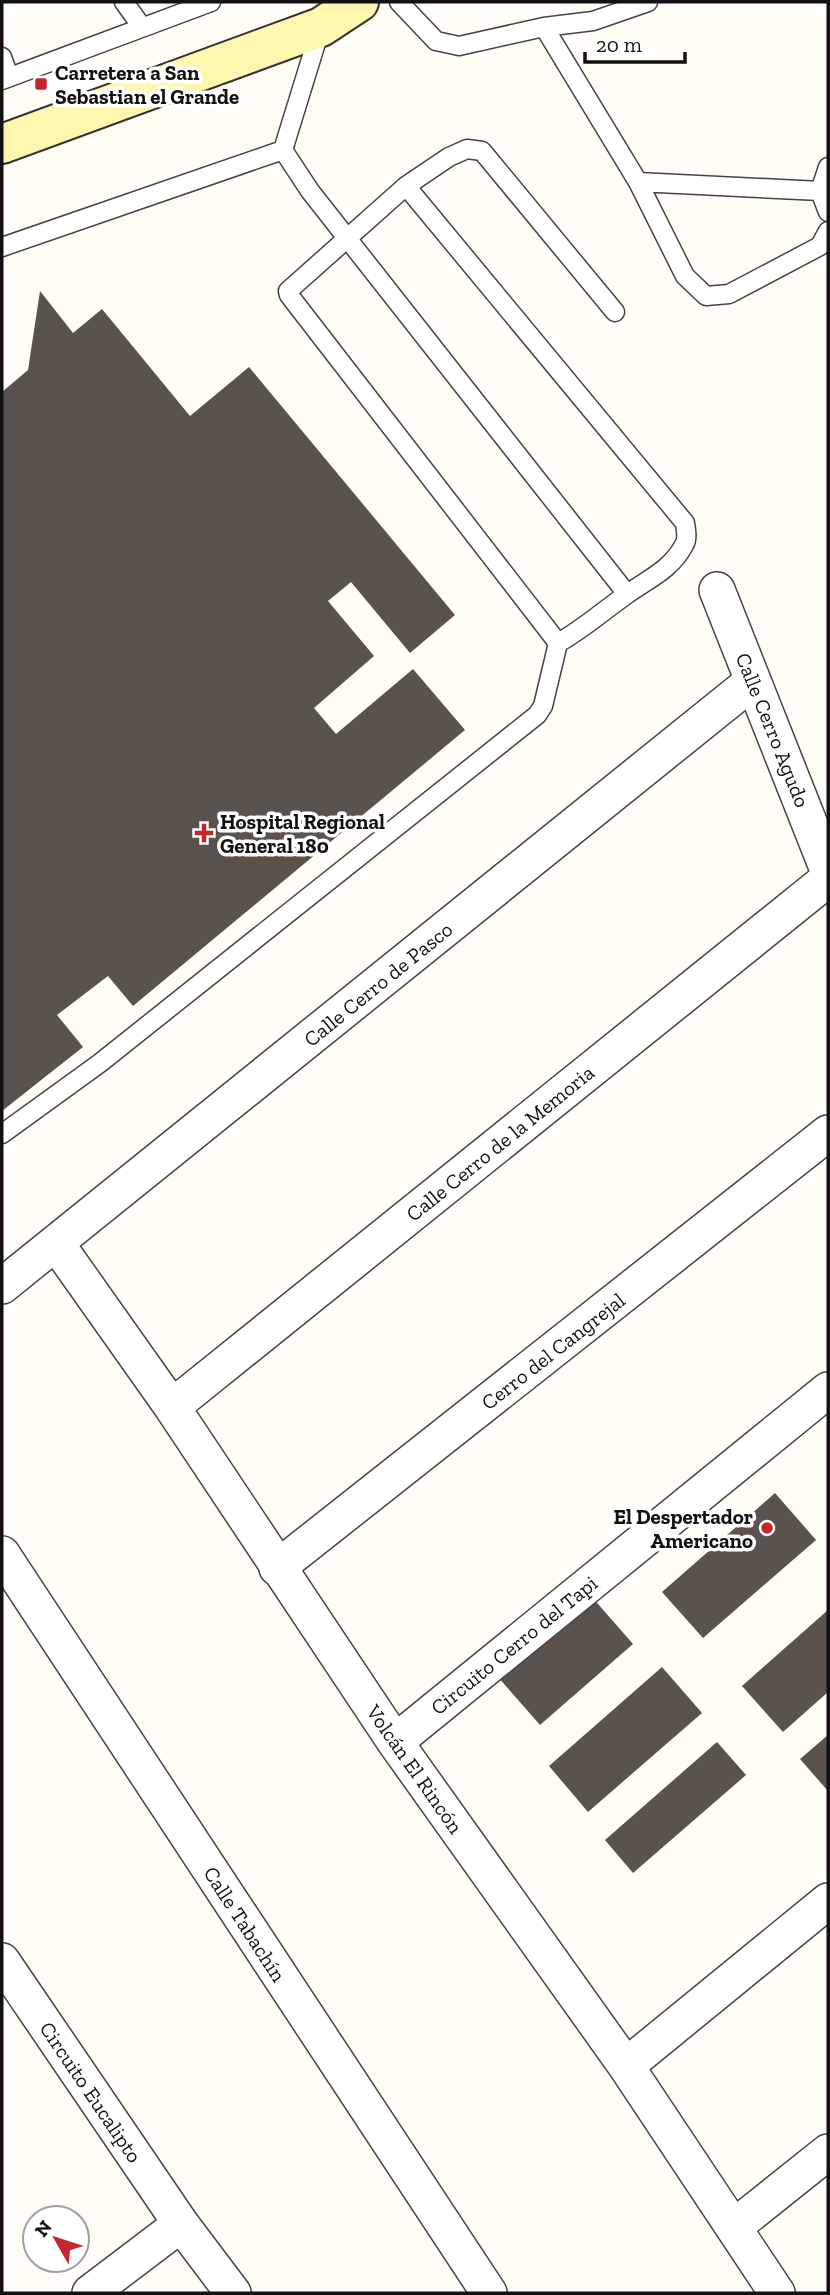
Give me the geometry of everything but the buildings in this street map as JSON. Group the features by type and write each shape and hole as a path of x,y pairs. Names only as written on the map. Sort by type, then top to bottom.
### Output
{"main road":[{"path":"2,144 321,27 359,2"}],"street":[{"name":"Calle Cerro Agudo","path":"717,590 828,870"},
{"name":"Calle Cerro de Pasco","path":"2,1286 753,681"},
{"name":"Calle Cerro de la Memoria","path":"172,1407 828,879"},
{"name":"Cerro del Cangrejal","path":"277,1568 828,1133"},
{"name":"Volcán El Rincón","path":"55,1243 172,1407 395,1742 626,2066 777,2293"},
{"name":"Circuito Cerro del Tapi","path":"395,1742 828,1391"},
{"name":"Calle Tabachín","path":"2,1555 489,2293"},
{"path":"626,2066 828,1901"},
{"name":"Circuito Eucalipto","path":"2,1961 181,2224 233,2293"},
{"path":"734,2227 828,2152"},
{"path":"90,2293 181,2224"}],"lane":[{"path":"124,2 142,27"},
{"path":"2,57 5,78 211,2"},
{"path":"399,2 436,41 459,46 544,27 593,21 648,2"},
{"path":"283,150 321,27"},
{"path":"544,27 638,182 685,276 706,296 729,294 820,246 828,231"},
{"path":"558,643 289,295 290,287 406,186 449,157 467,149 482,151 615,312"},
{"path":"283,150 347,239 627,594"},
{"path":"2,247 283,150"},
{"path":"828,167 820,191 828,212"},
{"path":"638,182 820,191"},
{"path":"2,1134 100,1063 537,715 542,706 558,643 585,628 627,594 659,576 686,542 685,523 406,186"}],"place":[{"name":"Carretera a San Sebastian el Grande","path":"41,84"},
{"name":"Hospital Regional General 180","path":"204,833"},
{"name":"El Despertador Americano","path":"767,1528"}]}
